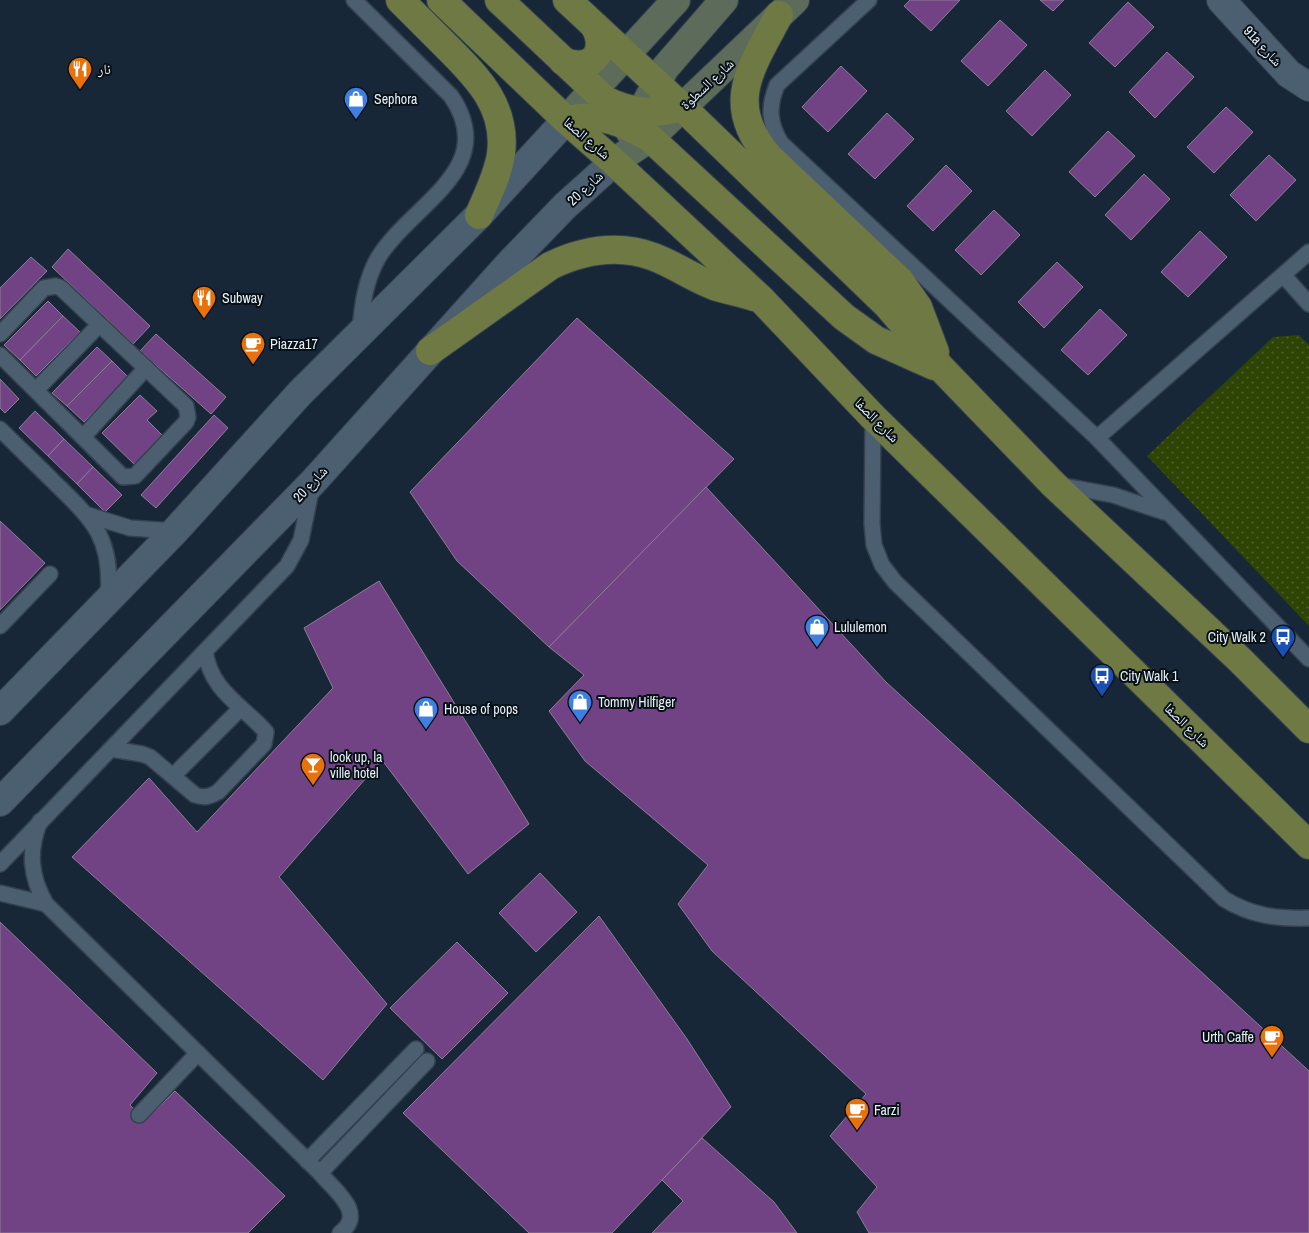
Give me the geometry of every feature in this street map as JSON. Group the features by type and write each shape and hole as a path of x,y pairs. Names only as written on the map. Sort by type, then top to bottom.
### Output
{"main road":[{"path":"400,0 474,74 487,90 497,109 502,129 501,155 479,215"},
{"name":"شارع الصفا","path":"441,0 566,120 614,162 649,197 760,299 873,417 1309,845"},
{"path":"499,0 593,90 622,108 680,166 859,330 876,340 942,369"},
{"path":"567,0 682,107 887,305 942,369 1053,484 1239,659 1309,729"},
{"path":"566,120 676,0"},
{"path":"614,162 640,126 656,83 685,42 724,0"},
{"path":"787,8 746,81 744,99 746,122 755,141 769,157 900,280 918,307 942,369"},
{"name":"شارع السطوة","path":"682,107 787,8"},
{"path":"563,61 574,66 585,65 595,59 600,48 600,37 595,27"},
{"path":"685,42 682,56 687,70 700,78 715,76"},
{"path":"566,120 585,116 640,126 662,112 682,107"},
{"path":"649,197 649,181 658,168 669,164 680,166"},
{"path":"430,352 550,266 570,257 590,252 619,250 654,257 713,285 760,299"}],"street":[{"name":"91a شارع","path":"1221,0 1289,74 1309,87"},
{"path":"0,711 175,531 300,393 479,215 566,120"},
{"name":"شارع 20","path":"0,802 312,482 576,195 614,162"}],"lane":[{"path":"354,0 452,96 461,110 467,137 462,161 453,176 391,241 378,258 363,298 360,333"},
{"path":"869,0 777,85 770,100 770,116 774,130 782,143 1097,438 1309,659"},
{"path":"1097,438 1284,276 1309,252"},
{"path":"1284,276 1309,304"},
{"path":"0,334 44,288 49,286 61,288 186,406 188,417 186,422 135,476 130,478 118,474 0,355"},
{"path":"36,390 99,325"},
{"path":"83,438 146,368"},
{"path":"873,417 872,524 874,545 882,565 895,582 1224,900 1254,915 1271,918 1309,918"},
{"path":"0,429 88,515 100,534 107,556 110,578 108,600"},
{"path":"0,864 287,566 295,554 306,526 312,482"},
{"path":"1053,484 1113,495 1170,515"},
{"path":"88,515 130,528 175,531"},
{"path":"0,626 50,574"},
{"path":"110,749 142,754 159,764 195,795 202,797 211,796 218,792 264,744 266,732 214,680 207,664 205,651"},
{"path":"173,776 241,708"},
{"path":"40,821 34,835 32,865 37,886 46,904 320,1173 349,1206 350,1220 348,1227 340,1233"},
{"path":"0,893 46,904"},
{"path":"307,1161 416,1049"},
{"path":"139,1115 198,1053"},
{"path":"320,1173 427,1061"}],"green space":[{"path":"1299,335 1309,345 1309,626 1147,456 1273,337"}],"building":[{"path":"910,0 960,0 931,31 904,6"},
{"path":"1040,0 1064,0 1053,11"},
{"path":"1128,2 1154,27 1115,67 1089,43"},
{"path":"1000,20 1027,45 988,86 961,61"},
{"path":"1167,52 1194,77 1155,118 1129,92"},
{"path":"841,66 867,91 828,132 802,107"},
{"path":"1045,70 1071,95 1032,136 1006,111"},
{"path":"1226,107 1253,132 1214,173 1187,147"},
{"path":"887,113 914,139 875,179 848,154"},
{"path":"1108,131 1135,156 1095,197 1069,172"},
{"path":"1269,155 1296,180 1256,221 1230,195"},
{"path":"946,165 972,191 933,231 907,206"},
{"path":"1144,174 1170,199 1131,240 1105,215"},
{"path":"994,210 1020,235 981,275 955,250"},
{"path":"1200,231 1227,257 1188,297 1161,272"},
{"path":"68,249 150,326 133,344 52,267"},
{"path":"31,257 47,271 0,319 0,288"},
{"path":"1057,262 1083,287 1044,328 1018,302"},
{"path":"48,301 63,316 20,360 4,345"},
{"path":"1100,309 1127,335 1088,375 1061,350"},
{"path":"63,316 80,332 36,376 20,360"},
{"path":"577,318 734,459 549,647 457,561 410,492"},
{"path":"156,334 226,397 211,414 140,351"},
{"path":"97,347 112,361 67,406 52,393"},
{"path":"112,361 128,377 84,422 67,406"},
{"path":"0,379 19,399 5,413 0,408"},
{"path":"140,395 157,411 147,420 165,438 136,466 102,433"},
{"path":"35,411 64,439 48,456 19,428"},
{"path":"214,415 228,428 156,508 141,495"},
{"path":"64,439 93,467 77,484 48,456"},
{"path":"93,467 122,495 105,512 77,484"},
{"path":"706,487 886,682 1309,1071 1309,1233 869,1233 857,1212 877,1187 830,1136 866,1094 712,951 678,904 708,865 585,761 549,711 584,675 549,647"},
{"path":"0,521 45,563 0,610"},
{"path":"379,581 529,824 468,874 382,760 279,877 387,1004 323,1080 72,857 149,778 197,832 333,688 304,628"},
{"path":"540,873 577,912 536,952 499,913"},
{"path":"599,916 687,1039 731,1107 612,1233 529,1233 403,1113"},
{"path":"0,922 157,1073 130,1105 145,1121 175,1091 285,1196 248,1233 0,1233"},
{"path":"457,942 508,993 442,1059 390,1008"},
{"path":"702,1138 774,1202 797,1233 652,1233 683,1201 662,1180"}],"place":[{"name":"نار","path":"80,90"},
{"name":"Sephora","path":"356,120"},
{"name":"Subway","path":"204,319"},
{"name":"Piazza17","path":"253,365"},
{"name":"Lululemon","path":"817,648"},
{"name":"City Walk 2","path":"1283,658"},
{"name":"City Walk 1","path":"1102,697"},
{"name":"Tommy Hilfiger","path":"580,723"},
{"name":"House of pops","path":"426,730"},
{"name":"look up, la ville hotel","path":"313,786"},
{"name":"Urth Caffe","path":"1272,1058"},
{"name":"Farzi","path":"857,1131"}]}
